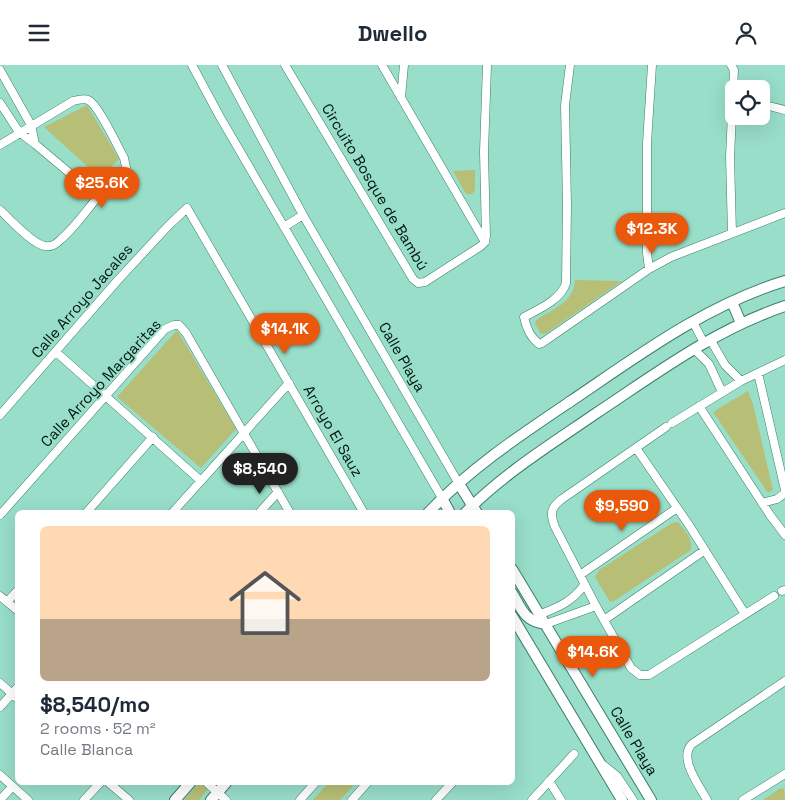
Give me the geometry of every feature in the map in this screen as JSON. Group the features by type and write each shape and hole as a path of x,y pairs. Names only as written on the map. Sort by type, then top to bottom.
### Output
{"street":[{"path":"192,65 448,510"},
{"name":"Calle Playa","path":"222,65 303,215 472,510"},
{"name":"Circuito Bosque de Bambú","path":"285,65 413,279 418,283 425,282 485,242"},
{"path":"382,65 485,242"},
{"path":"401,98 404,65"},
{"path":"485,242 484,152 487,65"},
{"path":"570,65 565,105 566,283 564,291 556,298 524,317 526,325 538,344 671,257 785,213"},
{"path":"650,269 647,253 646,143 652,65"},
{"path":"730,65 734,69 734,80"},
{"path":"0,70 31,125 35,144"},
{"path":"0,145 73,101 84,99 92,103 126,162 121,175 98,197 65,236 50,246 40,245 0,210"},
{"path":"0,103 19,132 98,197"},
{"path":"770,106 785,110"},
{"path":"732,125 730,157 732,233"},
{"name":"Calle Arroyo Jacales","path":"0,415 124,273 187,208"},
{"name":"Arroyo El Sauz","path":"187,208 362,510"},
{"path":"284,227 303,215"},
{"path":"431,510 458,484 529,429 659,342 732,301 785,281"},
{"path":"732,301 741,323"},
{"path":"472,510 501,480 544,449 694,349 741,323 785,306"},
{"path":"693,322 725,365 741,381"},
{"name":"Calle Arroyo Margaritas","path":"0,515 165,329 174,325 179,325 186,333 288,510"},
{"path":"694,349 709,364 722,392"},
{"path":"56,352 201,481"},
{"path":"774,596 655,672 644,675 636,673 631,668 584,585 555,527 551,510 554,504 669,425 741,381 785,360"},
{"path":"758,373 785,492 777,499 762,503"},
{"path":"175,510 289,383"},
{"path":"699,406 785,535"},
{"path":"89,510 153,437"},
{"path":"636,448 705,550 745,614"},
{"path":"262,510 278,492"},
{"path":"580,575 677,508"},
{"path":"604,619 705,550"},
{"name":"Calle Playa","path":"515,574 541,614 651,800"},
{"path":"541,614 573,599 584,585"},
{"path":"7,602 15,593"},
{"path":"0,596 15,609"},
{"path":"515,598 529,619 533,622 546,624 596,606"},
{"path":"515,621 622,800"},
{"path":"706,800 688,764 687,748 785,681"},
{"path":"0,683 14,696 0,707"},
{"path":"532,800 574,754"},
{"path":"602,764 617,777 633,800"},
{"path":"0,775 28,800"},
{"path":"743,800 784,777"},
{"path":"549,781 561,800"},
{"path":"84,800 98,785"},
{"path":"111,785 129,800"},
{"path":"175,800 188,785"},
{"path":"224,785 214,796 226,800"},
{"path":"300,800 313,785"},
{"path":"352,800 365,785"},
{"path":"436,800 450,785"},
{"path":"0,800 12,787"}],"green space":[{"path":"87,105 119,159 100,178 44,127"},
{"path":"475,170 475,190 472,194 466,194 453,171"},
{"path":"575,280 622,281 545,334 541,334 535,324 536,320 567,299 574,288"},
{"path":"177,330 236,429 201,468 117,397"},
{"path":"748,391 753,404 773,490 768,493 713,412"},
{"path":"678,522 690,538 691,550 610,602 595,577 599,570 672,523"},
{"path":"197,785 202,785 208,789 199,800 184,800"},
{"path":"326,785 354,785 340,800 313,800"},
{"path":"784,788 785,800 763,800 779,789"}]}
